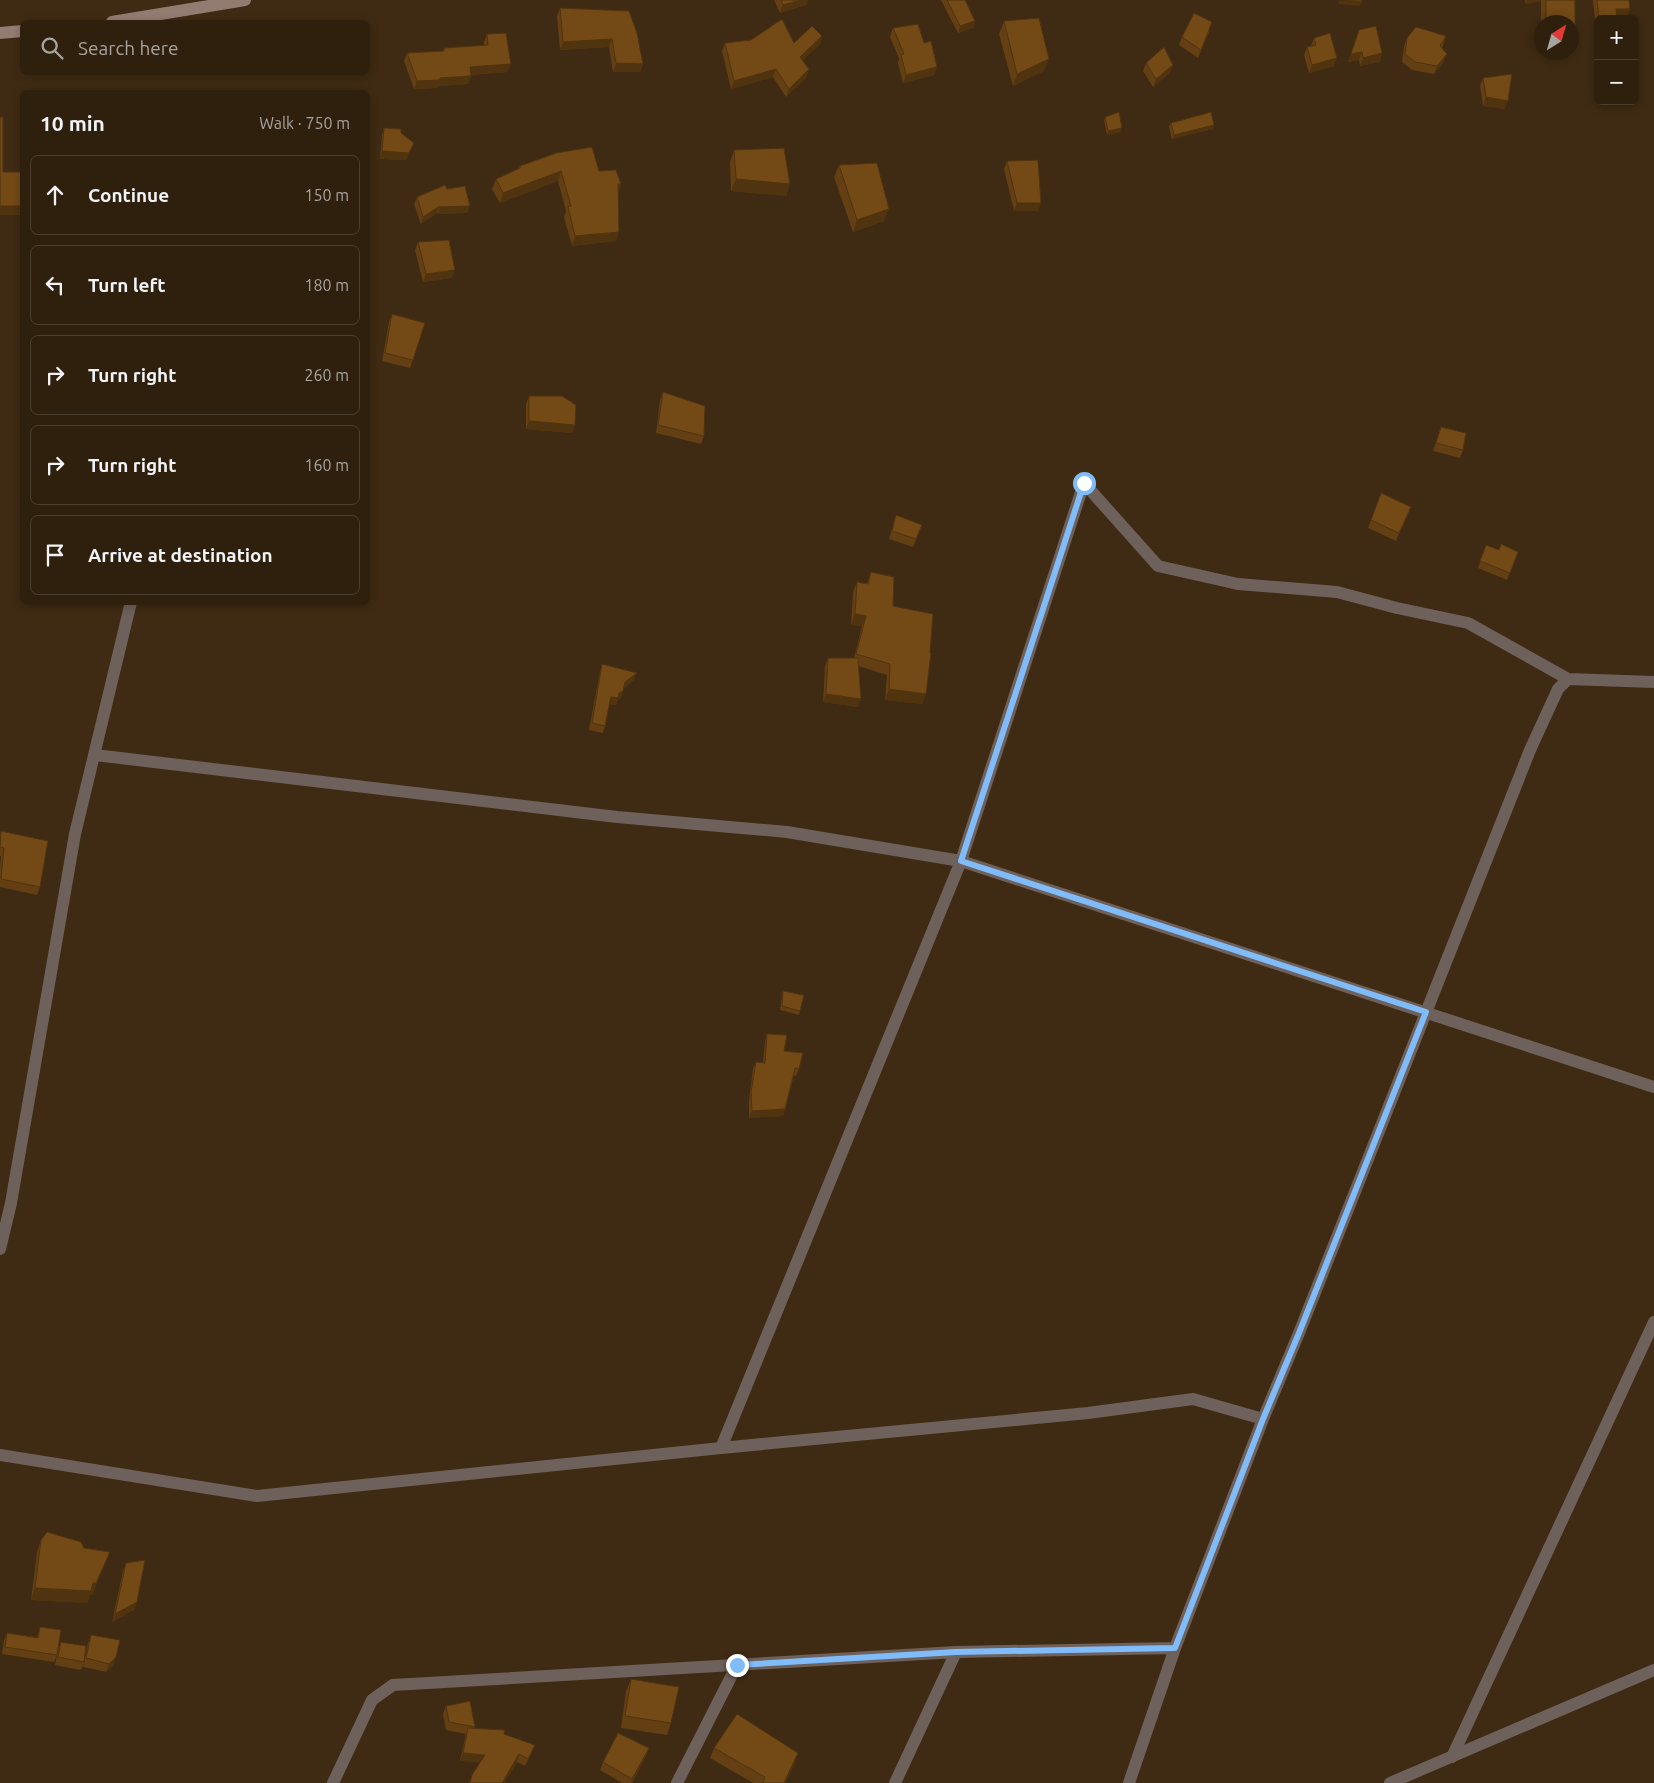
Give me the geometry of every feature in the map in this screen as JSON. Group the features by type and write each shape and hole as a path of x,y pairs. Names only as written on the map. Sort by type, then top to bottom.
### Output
{"main road":[{"path":"124,20 245,0"},
{"path":"0,33 20,31"}],"street":[{"path":"722,1448 961,861 1084,483 1158,566 1238,584 1336,592 1397,608 1468,623 1568,679 1654,682"},
{"path":"0,1249 13,1194 75,834 130,605"},
{"path":"1129,1783 1175,1648 1263,1419 1299,1333 1530,750 1558,690 1568,679"},
{"path":"95,755 617,817 787,832 961,861 1654,1087"},
{"path":"1452,1757 1654,1322"},
{"path":"0,1455 257,1496 722,1448 1088,1413 1193,1399 1263,1419"},
{"path":"333,1783 372,1700 393,1685 956,1652 1175,1648"},
{"path":"895,1783 956,1652"},
{"path":"677,1783 737,1665"},
{"path":"1390,1783 1654,1670"}],"building":[{"path":"781,0 801,0 783,5"},
{"path":"947,0 965,0 975,21 960,26"},
{"path":"1343,0 1362,0 1362,2"},
{"path":"1546,0 1575,0 1575,15 1546,15"},
{"path":"1597,0 1629,0 1630,9 1616,9 1617,15 1599,15"},
{"path":"560,8 629,11 637,33 643,64 616,63 612,39 563,42"},
{"path":"1194,13 1212,22 1201,50 1182,37"},
{"path":"1039,18 1049,59 1017,74 1004,21"},
{"path":"782,19 794,43 812,26 822,36 800,57 809,69 789,89 776,69 734,81 725,43 751,40"},
{"path":"918,24 924,43 931,41 937,67 906,75 901,55 904,54 893,28"},
{"path":"1376,26 1382,53 1363,58 1362,52 1351,54 1359,30"},
{"path":"1416,27 1446,36 1440,46 1447,54 1437,66 1415,62 1405,54 1407,38"},
{"path":"506,33 511,64 470,67 471,76 417,81 407,53 444,51 444,48 488,45 487,34"},
{"path":"1330,33 1337,58 1312,65 1307,47 1316,45 1314,38"},
{"path":"1164,47 1173,65 1156,79 1146,63"},
{"path":"1512,74 1508,101 1486,97 1483,78"},
{"path":"1119,112 1122,128 1108,131 1105,117"},
{"path":"1211,112 1214,125 1174,135 1171,123"},
{"path":"0,117 3,117 3,172 20,172 20,206 0,206"},
{"path":"384,128 401,129 401,133 414,143 409,153 382,151"},
{"path":"592,147 599,171 616,170 621,184 618,184 619,232 575,236 568,207 571,206 561,171 503,193 496,179 520,168 520,166 556,153"},
{"path":"784,148 790,184 736,179 734,150"},
{"path":"1038,160 1041,203 1017,203 1007,161"},
{"path":"877,163 889,209 857,220 839,165"},
{"path":"445,185 447,189 465,186 470,206 440,206 423,217 417,197"},
{"path":"449,240 455,270 426,274 418,242"},
{"path":"392,314 425,323 413,360 385,353"},
{"path":"663,392 705,406 704,436 658,425"},
{"path":"529,396 562,396 576,405 575,425 529,421"},
{"path":"1441,427 1466,433 1463,450 1436,443"},
{"path":"1381,493 1411,507 1399,533 1371,520"},
{"path":"896,515 922,525 916,539 892,531"},
{"path":"1501,544 1518,552 1510,573 1480,561 1486,545 1499,550"},
{"path":"871,572 894,577 893,606 933,614 926,694 889,689 890,664 856,654 866,616 855,614 857,582 868,584"},
{"path":"828,658 858,658 861,699 826,694"},
{"path":"602,664 637,673 625,682 623,691 619,693 618,698 611,697 605,726 592,723"},
{"path":"1,831 48,841 40,887 1,879 4,848 0,847"},
{"path":"783,991 804,995 800,1011 782,1006"},
{"path":"767,1034 787,1035 784,1051 803,1053 799,1069 795,1068 785,1109 752,1111 751,1092 756,1062 765,1063"},
{"path":"47,1532 81,1542 84,1548 110,1552 96,1583 93,1583 91,1591 35,1588 41,1540"},
{"path":"145,1560 137,1602 115,1614 126,1563"},
{"path":"40,1627 61,1630 57,1655 5,1647 7,1633 38,1638"},
{"path":"91,1635 120,1640 116,1657 109,1664 86,1658"},
{"path":"61,1642 86,1646 84,1662 58,1657"},
{"path":"631,1679 679,1687 671,1723 625,1716"},
{"path":"470,1701 475,1727 449,1722 446,1706"},
{"path":"737,1714 798,1753 784,1783 763,1783 765,1777 714,1748"},
{"path":"468,1728 505,1730 504,1734 535,1745 528,1759 519,1754 502,1783 470,1783 472,1775 485,1755 463,1753"},
{"path":"618,1733 649,1748 632,1779 603,1762"}],"route":[{"path":"737,1665 956,1652 1175,1648 1263,1419 1426,1012 961,861 1084,483"}]}
